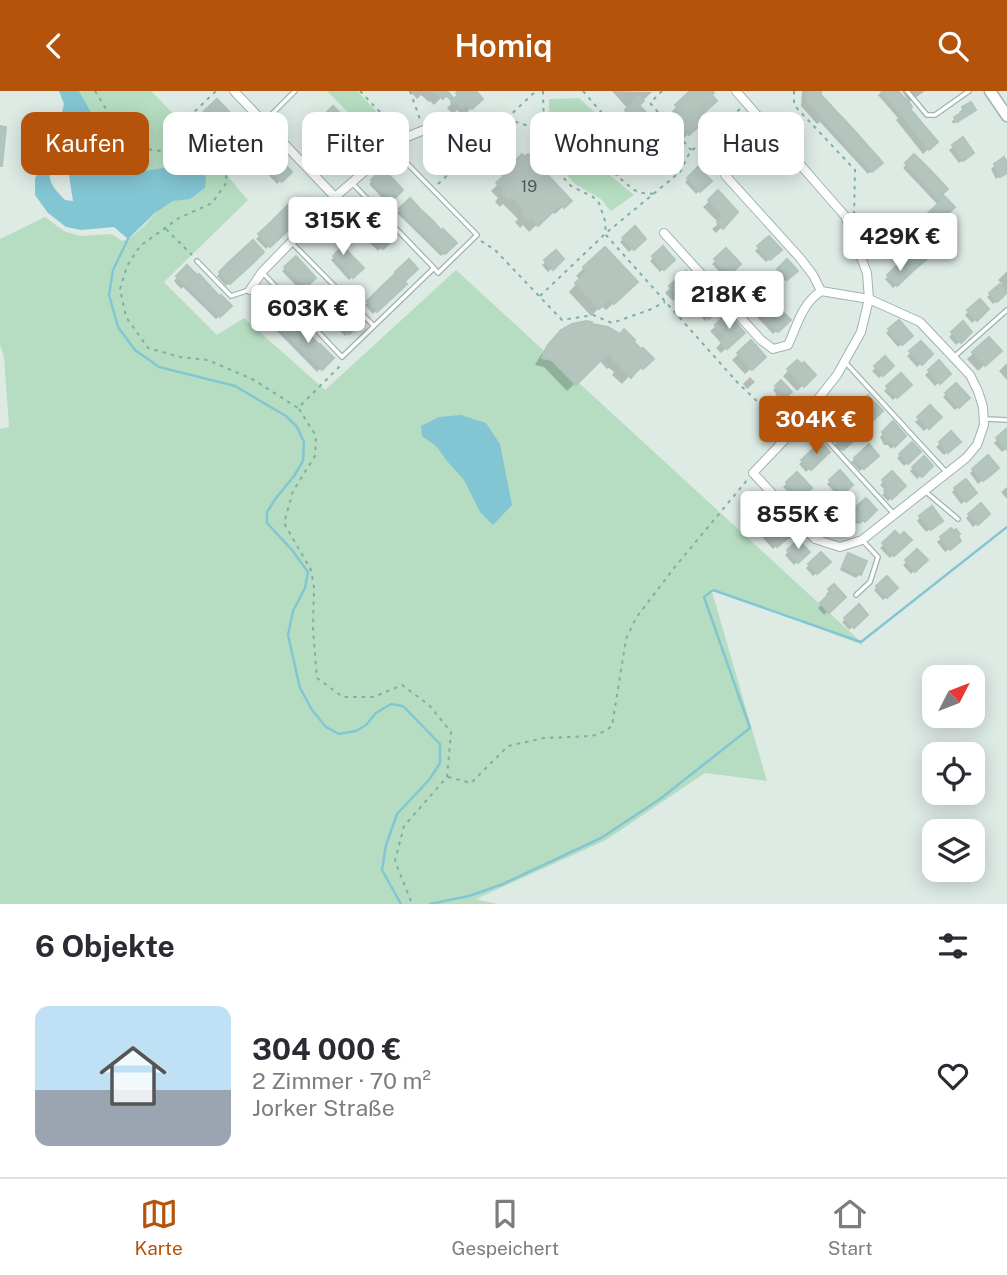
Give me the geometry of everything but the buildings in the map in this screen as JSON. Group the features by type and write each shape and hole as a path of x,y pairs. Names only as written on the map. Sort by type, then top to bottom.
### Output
{"main road":[{"path":"990,91 1007,115"}],"street":[{"path":"234,91 254,112"},
{"path":"664,233 761,340 773,349 788,345 802,310 810,298 821,291 869,299 920,322 970,375 981,399 984,418 977,445 966,458 862,540 840,547 815,539 753,473 792,432 837,375 861,332 869,299 867,272 845,216 736,91"},
{"path":"288,147 335,197"},
{"path":"250,289 262,272 359,175"},
{"path":"725,175 800,258 821,291"}],"lane":[{"path":"274,112 295,91"},
{"path":"907,91 927,115 935,115 969,91"},
{"path":"351,182 438,274 477,235 409,166"},
{"path":"291,243 374,326"},
{"path":"197,261 231,296 250,289"},
{"path":"262,272 341,357 434,268"},
{"path":"953,357 1007,310"},
{"path":"845,361 947,473"},
{"path":"984,418 1007,420"},
{"path":"803,419 824,437 894,515"},
{"path":"925,491 958,519"},
{"path":"856,595 870,582 878,557 862,540"}],"path":[{"path":"194,112 216,91"},
{"path":"360,91 380,112"},
{"path":"410,91 423,127"},
{"path":"514,112 536,91"},
{"path":"543,91 544,112"},
{"path":"583,91 601,112"},
{"path":"662,91 650,103 692,151"},
{"path":"794,91 794,105 855,170 855,214 849,225"},
{"path":"736,112 746,103"},
{"path":"540,296 606,233 680,172 698,146"},
{"path":"433,190 447,175"},
{"path":"561,175 571,186 599,203 606,233 737,382 782,426 792,432"},
{"path":"616,175 634,190 656,194"},
{"path":"165,228 197,261"},
{"path":"477,235 495,250 562,320 593,315 612,323 649,310 665,301"},
{"path":"298,408 316,436 315,456 293,491 284,523 311,570 317,678 343,697 374,697 402,685 429,705 450,732 447,777 404,826 395,862 412,904"},
{"path":"447,777 471,783 508,746 544,738 592,736 612,726 626,639 636,618 753,473"}],"green space":[{"path":"79,91 151,91 171,112 163,112 163,168 149,170 149,112 91,112"},
{"path":"327,91 357,91 377,112 348,112"},
{"path":"579,98 595,112 549,112 549,99"},
{"path":"174,175 227,175 248,200 164,282 217,335 244,318 325,390 456,270 861,642 863,645 711,588 767,781 705,773 606,840 476,899 497,904 0,904 0,429 9,427 4,357 0,345 0,239 45,217 64,231 80,236 112,234 122,241 136,233 165,205 174,200 190,199"},
{"path":"567,175 610,175 634,195 611,211 601,199 575,184"}],"water":[{"path":"59,91 79,91 91,112 62,112 64,104"},
{"path":"163,168 163,175 206,176 205,188 190,199 173,201 155,213 128,239 114,227 81,230 66,227 48,213 35,195 37,175 50,175 57,191 65,200 73,201 69,175 149,175 149,170"},
{"path":"461,415 486,423 500,444 512,505 493,525 480,512 464,480 437,447 422,436 421,426 439,417"}],"waterway":[{"path":"128,239 113,270 109,295 118,327 135,350 159,367 235,386 286,416 297,427 304,442 303,461 267,512 267,523 308,572 305,588 293,611 288,635 300,688 312,710 326,727 339,734 356,731 391,704 403,706 440,744 440,763 429,780 397,814 386,845 382,870 401,904"},
{"path":"430,904 469,896 503,884 601,838 660,799 750,728 704,597 713,590 861,642 1007,527"}]}
